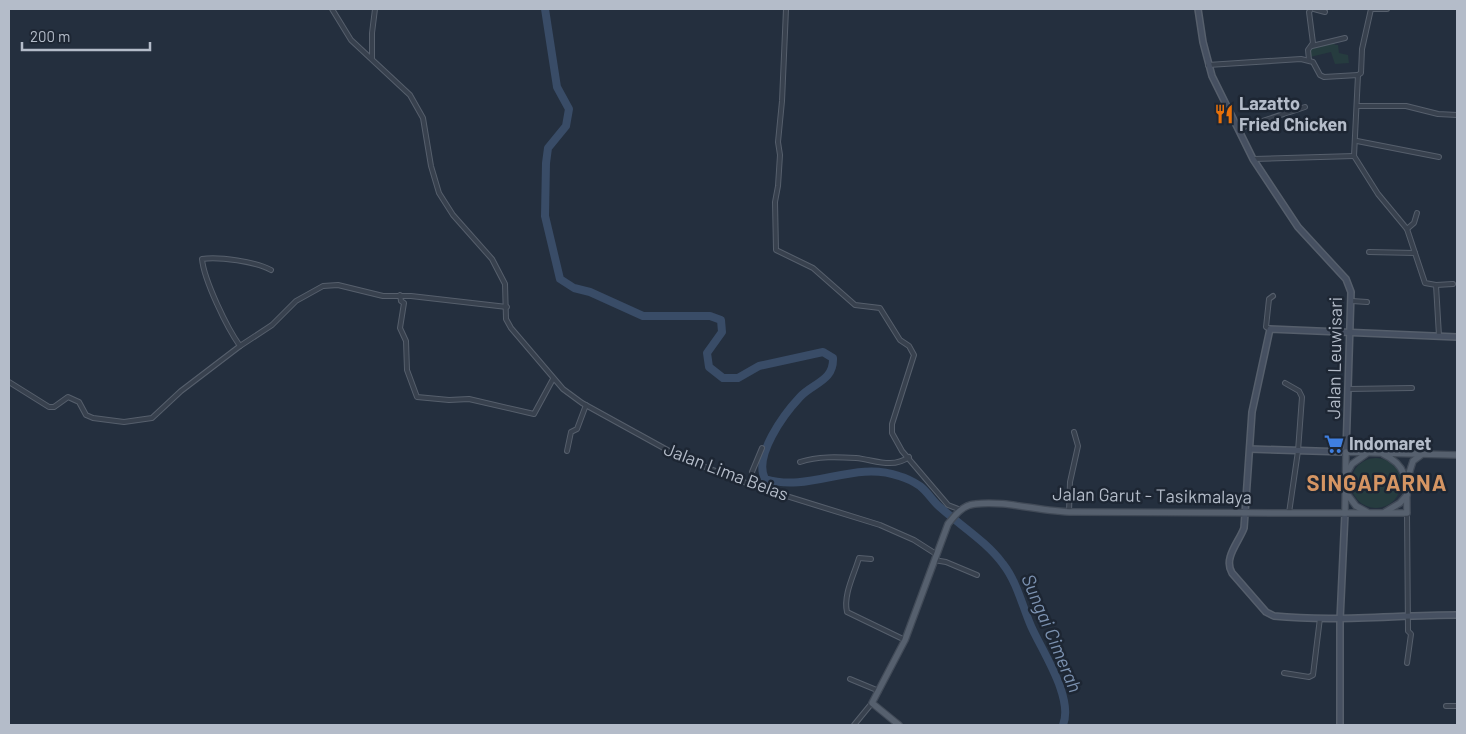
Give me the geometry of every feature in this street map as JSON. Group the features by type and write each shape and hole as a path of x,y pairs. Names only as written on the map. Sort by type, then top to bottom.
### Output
{"main road":[{"name":"Jalan Leuwisari","path":"1198,9 1208,65 1253,159 1298,227 1346,279 1350,287 1352,301 1346,452"},
{"path":"1457,337 1270,329 1255,392 1247,512 1244,528 1235,544 1230,562 1232,574 1270,614 1340,620 1408,615 1457,615"},
{"path":"1250,449 1457,455"},
{"path":"1340,725 1340,620 1347,473 1346,452"},
{"path":"1347,473 1352,464 1368,453"},
{"path":"1346,495 1356,506 1369,513 1407,513 1406,476 1401,466 1394,459 1383,454"},
{"path":"1406,487 1410,465 1421,455"},
{"path":"1330,513 1341,506 1346,495"},
{"path":"1381,513 1400,503 1406,495"},
{"name":"Jalan Garut - Tasikmalaya","path":"960,511 974,504 993,504 1069,512 1369,513"},
{"path":"899,725 872,703 906,640 948,524 960,511"}],"street":[{"name":"Jalan Lima Belas","path":"332,9 351,40 410,95 423,118 431,166 439,193 453,215 492,260 505,284 506,319 511,328 553,379 586,406 680,457 754,486 880,525 914,540 935,557 977,575"},
{"path":"372,58 372,33 375,9"},
{"path":"786,9 782,101 778,142 780,155 775,202 776,248 813,268 855,304 880,308 900,340 912,350 914,355 904,382 892,427 900,448 910,457 948,505 960,511"},
{"path":"1312,46 1309,12 1312,9 1325,12"},
{"path":"1387,9 1371,9 1362,44 1361,73 1358,75 1357,140 1354,156 1378,194 1407,229 1425,283 1436,285 1453,284"},
{"path":"1308,60 1308,50 1312,46 1345,38"},
{"path":"1208,65 1308,60 1313,62 1320,75 1324,77 1358,75"},
{"path":"1358,106 1406,106 1438,114 1457,115"},
{"path":"1238,129 1305,107"},
{"path":"1357,140 1439,157"},
{"path":"1253,159 1354,156"},
{"path":"1407,229 1414,223 1417,213"},
{"path":"1369,252 1415,253"},
{"path":"240,346 227,329 221,310 203,271 202,259 243,262 263,266 271,270"},
{"path":"9,382 49,407 54,407 68,397 79,402 86,415 93,418 120,422 147,420 162,411 177,394 240,346 272,325 296,301 323,286 334,284 383,296 400,295 480,302 507,307"},
{"path":"1436,285 1439,336"},
{"path":"400,295 401,301 404,303 399,322 406,341 407,370 417,397 449,400 469,399 534,414 553,379"},
{"path":"1270,329 1266,327 1265,318 1269,299 1274,296"},
{"path":"1352,301 1367,302"},
{"path":"1285,383 1299,391 1302,397 1298,451 1289,512"},
{"path":"1349,389 1412,388"},
{"path":"567,451 571,432 577,429 586,406"},
{"path":"1069,512 1070,482 1078,446 1074,432"},
{"path":"754,486 752,472 762,448"},
{"path":"800,462 845,458 888,464 900,462 910,457"},
{"path":"1407,513 1408,631 1411,634 1407,663"},
{"path":"871,560 860,558 852,578 846,606 847,612 906,640"},
{"path":"1284,673 1309,677 1313,675 1320,618"},
{"path":"850,679 879,691"},
{"path":"854,725 872,703"},
{"path":"1446,706 1457,706"}],"green space":[{"path":"1333,41 1335,45 1338,45 1339,53 1348,55 1349,63 1335,64 1331,52 1310,57 1310,49"},
{"path":"1371,458 1381,458 1394,465 1401,478 1401,488 1394,501 1381,508 1371,508 1362,504 1355,497 1351,488 1351,478 1355,469 1362,462"}],"waterway":[{"name":"Sungai Cimerah","path":"545,9 557,87 569,109 566,126 548,148 546,163 545,216 560,279 574,288 590,292 643,316 710,316 721,320 722,332 707,353 709,367 723,378 738,378 759,366 823,352 833,358 830,372 822,381 800,397 772,436 763,459 762,470 765,479 799,482 865,472 882,472 902,477 920,486 938,506 989,548 1008,571 1016,586 1031,626 1061,688 1065,714 1063,725"}],"place":[{"name":"Lazatto Fried Chicken","path":"1224,114"},
{"name":"Indomaret","path":"1334,444"}],"district":[{"name":"SINGAPARNA","path":"1377,483"}]}
